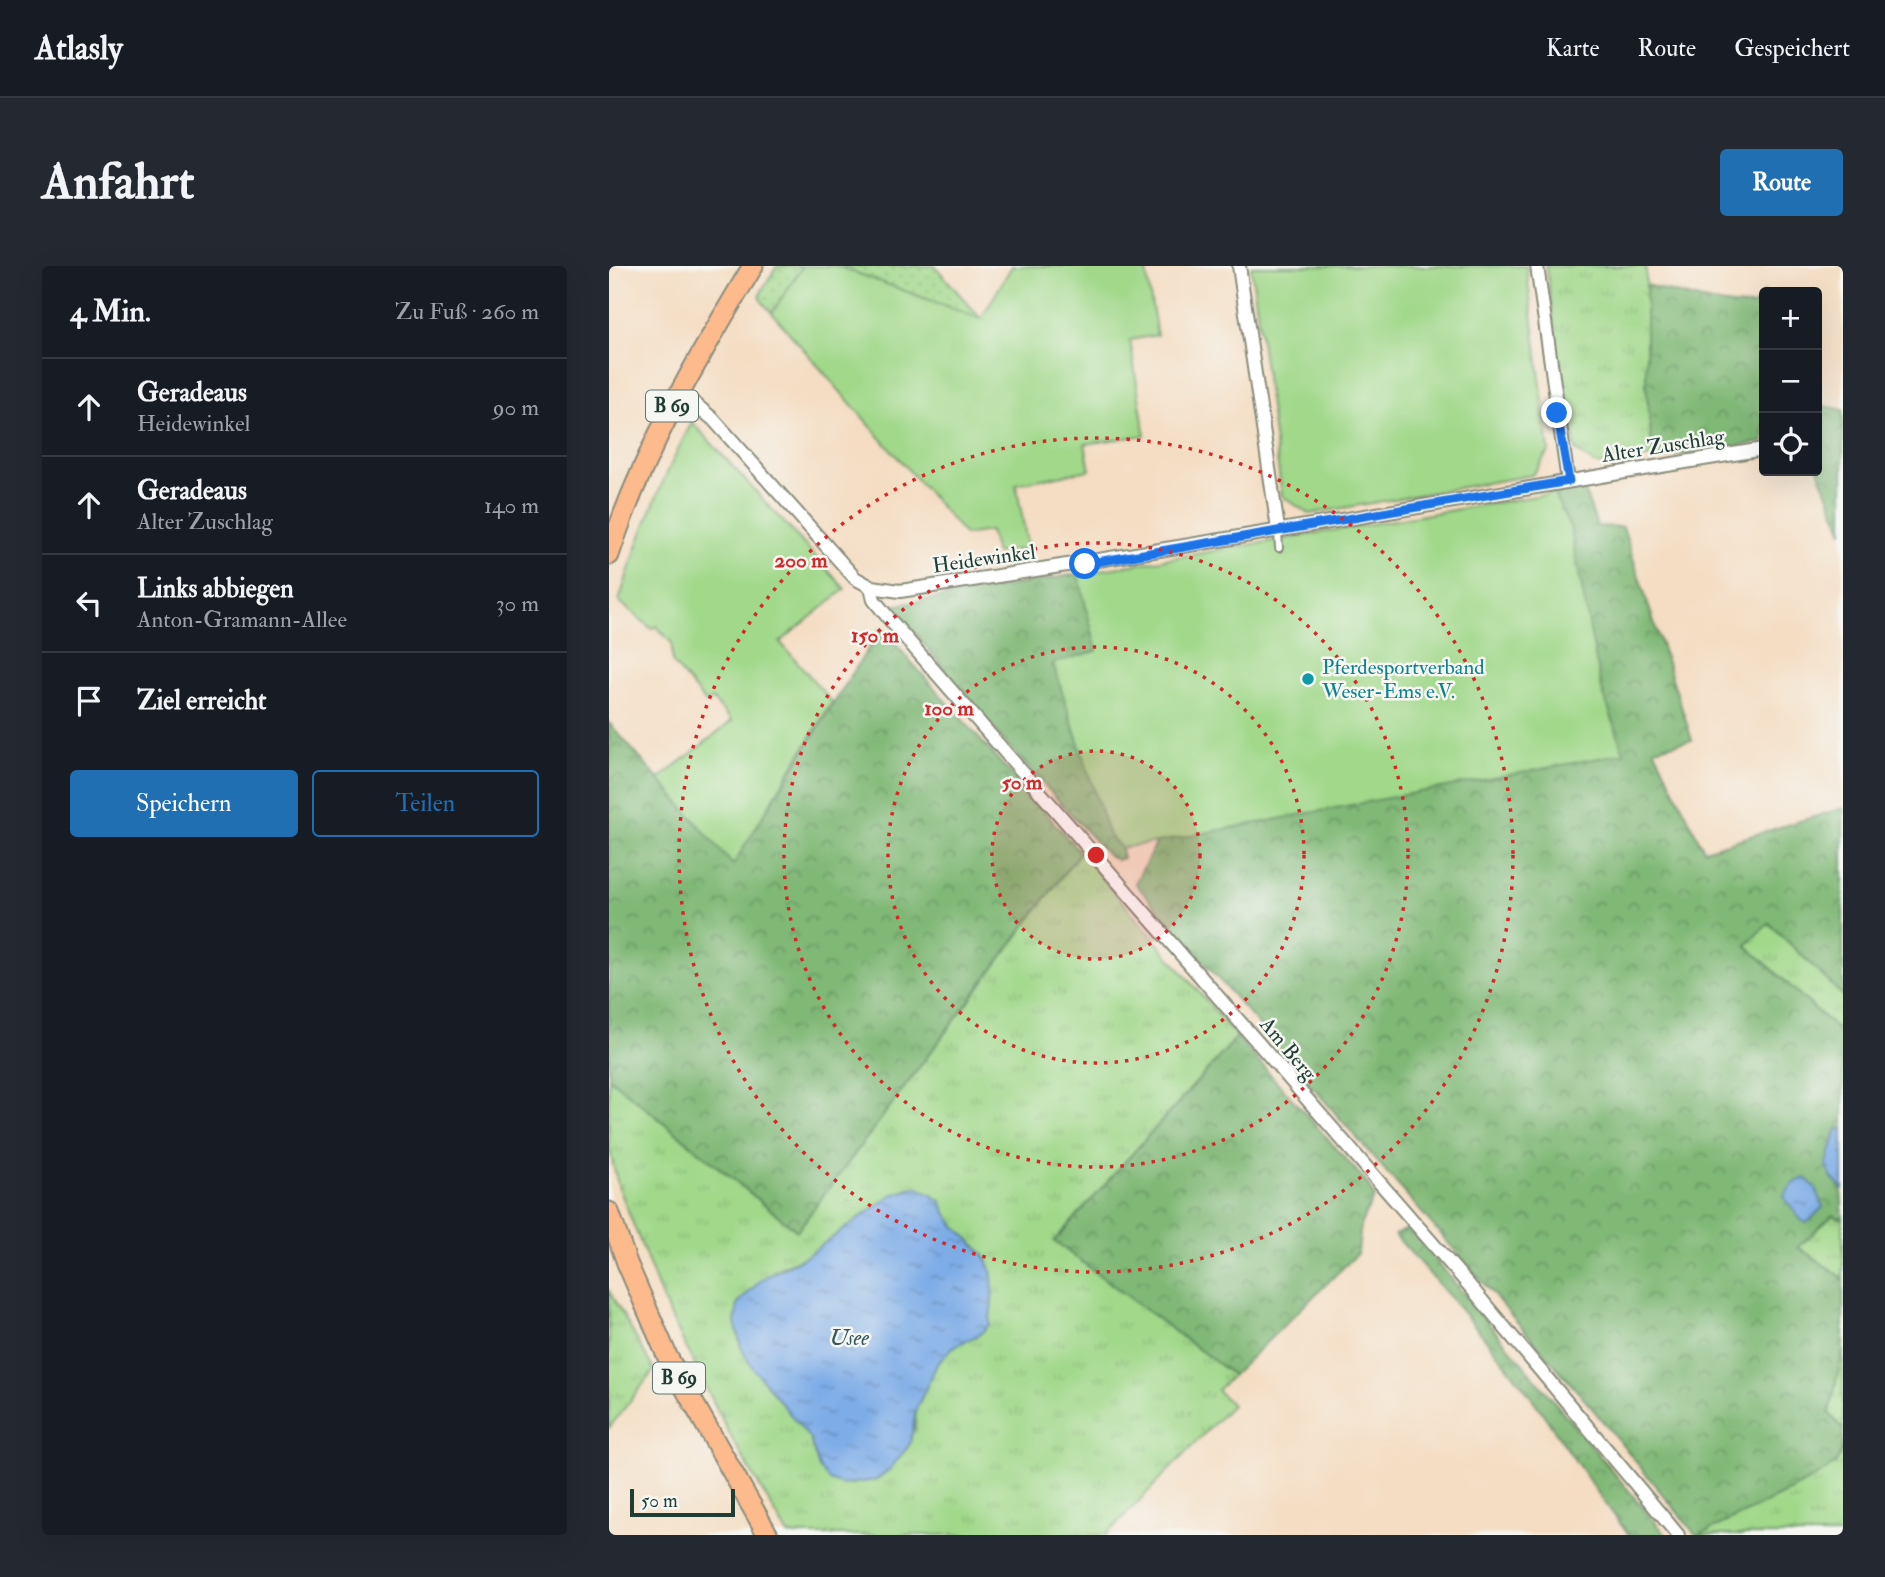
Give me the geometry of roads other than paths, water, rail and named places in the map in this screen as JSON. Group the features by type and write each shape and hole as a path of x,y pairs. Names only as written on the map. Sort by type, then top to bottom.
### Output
{"main road":[{"name":"B 69","path":"609,555 647,459 679,391 753,266"},
{"name":"B 69","path":"609,1212 627,1263 668,1358 768,1535"}],"street":[{"path":"1239,266 1278,529"},
{"path":"1537,266 1569,481"},
{"path":"679,391 713,419 843,567 871,587"},
{"name":"Alter Zuschlag","path":"1278,529 1759,450"},
{"name":"Heidewinkel","path":"871,587 900,591 1085,564 1278,529"},
{"name":"Am Berg","path":"871,587 874,600 891,621 1475,1291 1678,1535"}],"lane":[{"path":"1278,529 1279,548"}],"water":[{"path":"1837,1129 1843,1129 1843,1189 1832,1178 1826,1166"},
{"path":"1806,1178 1816,1189 1823,1207 1807,1223 1801,1220 1784,1197 1793,1185"},
{"name":"Usee","path":"917,1187 941,1201 954,1224 988,1261 993,1288 989,1325 980,1334 953,1347 937,1364 916,1409 910,1444 890,1469 876,1480 842,1485 829,1480 819,1468 810,1439 750,1364 741,1347 735,1322 738,1303 762,1279 805,1257 892,1195"}],"place":[{"name":"Pferdesportverband Weser-Ems e.V.","path":"1308,679"}]}
